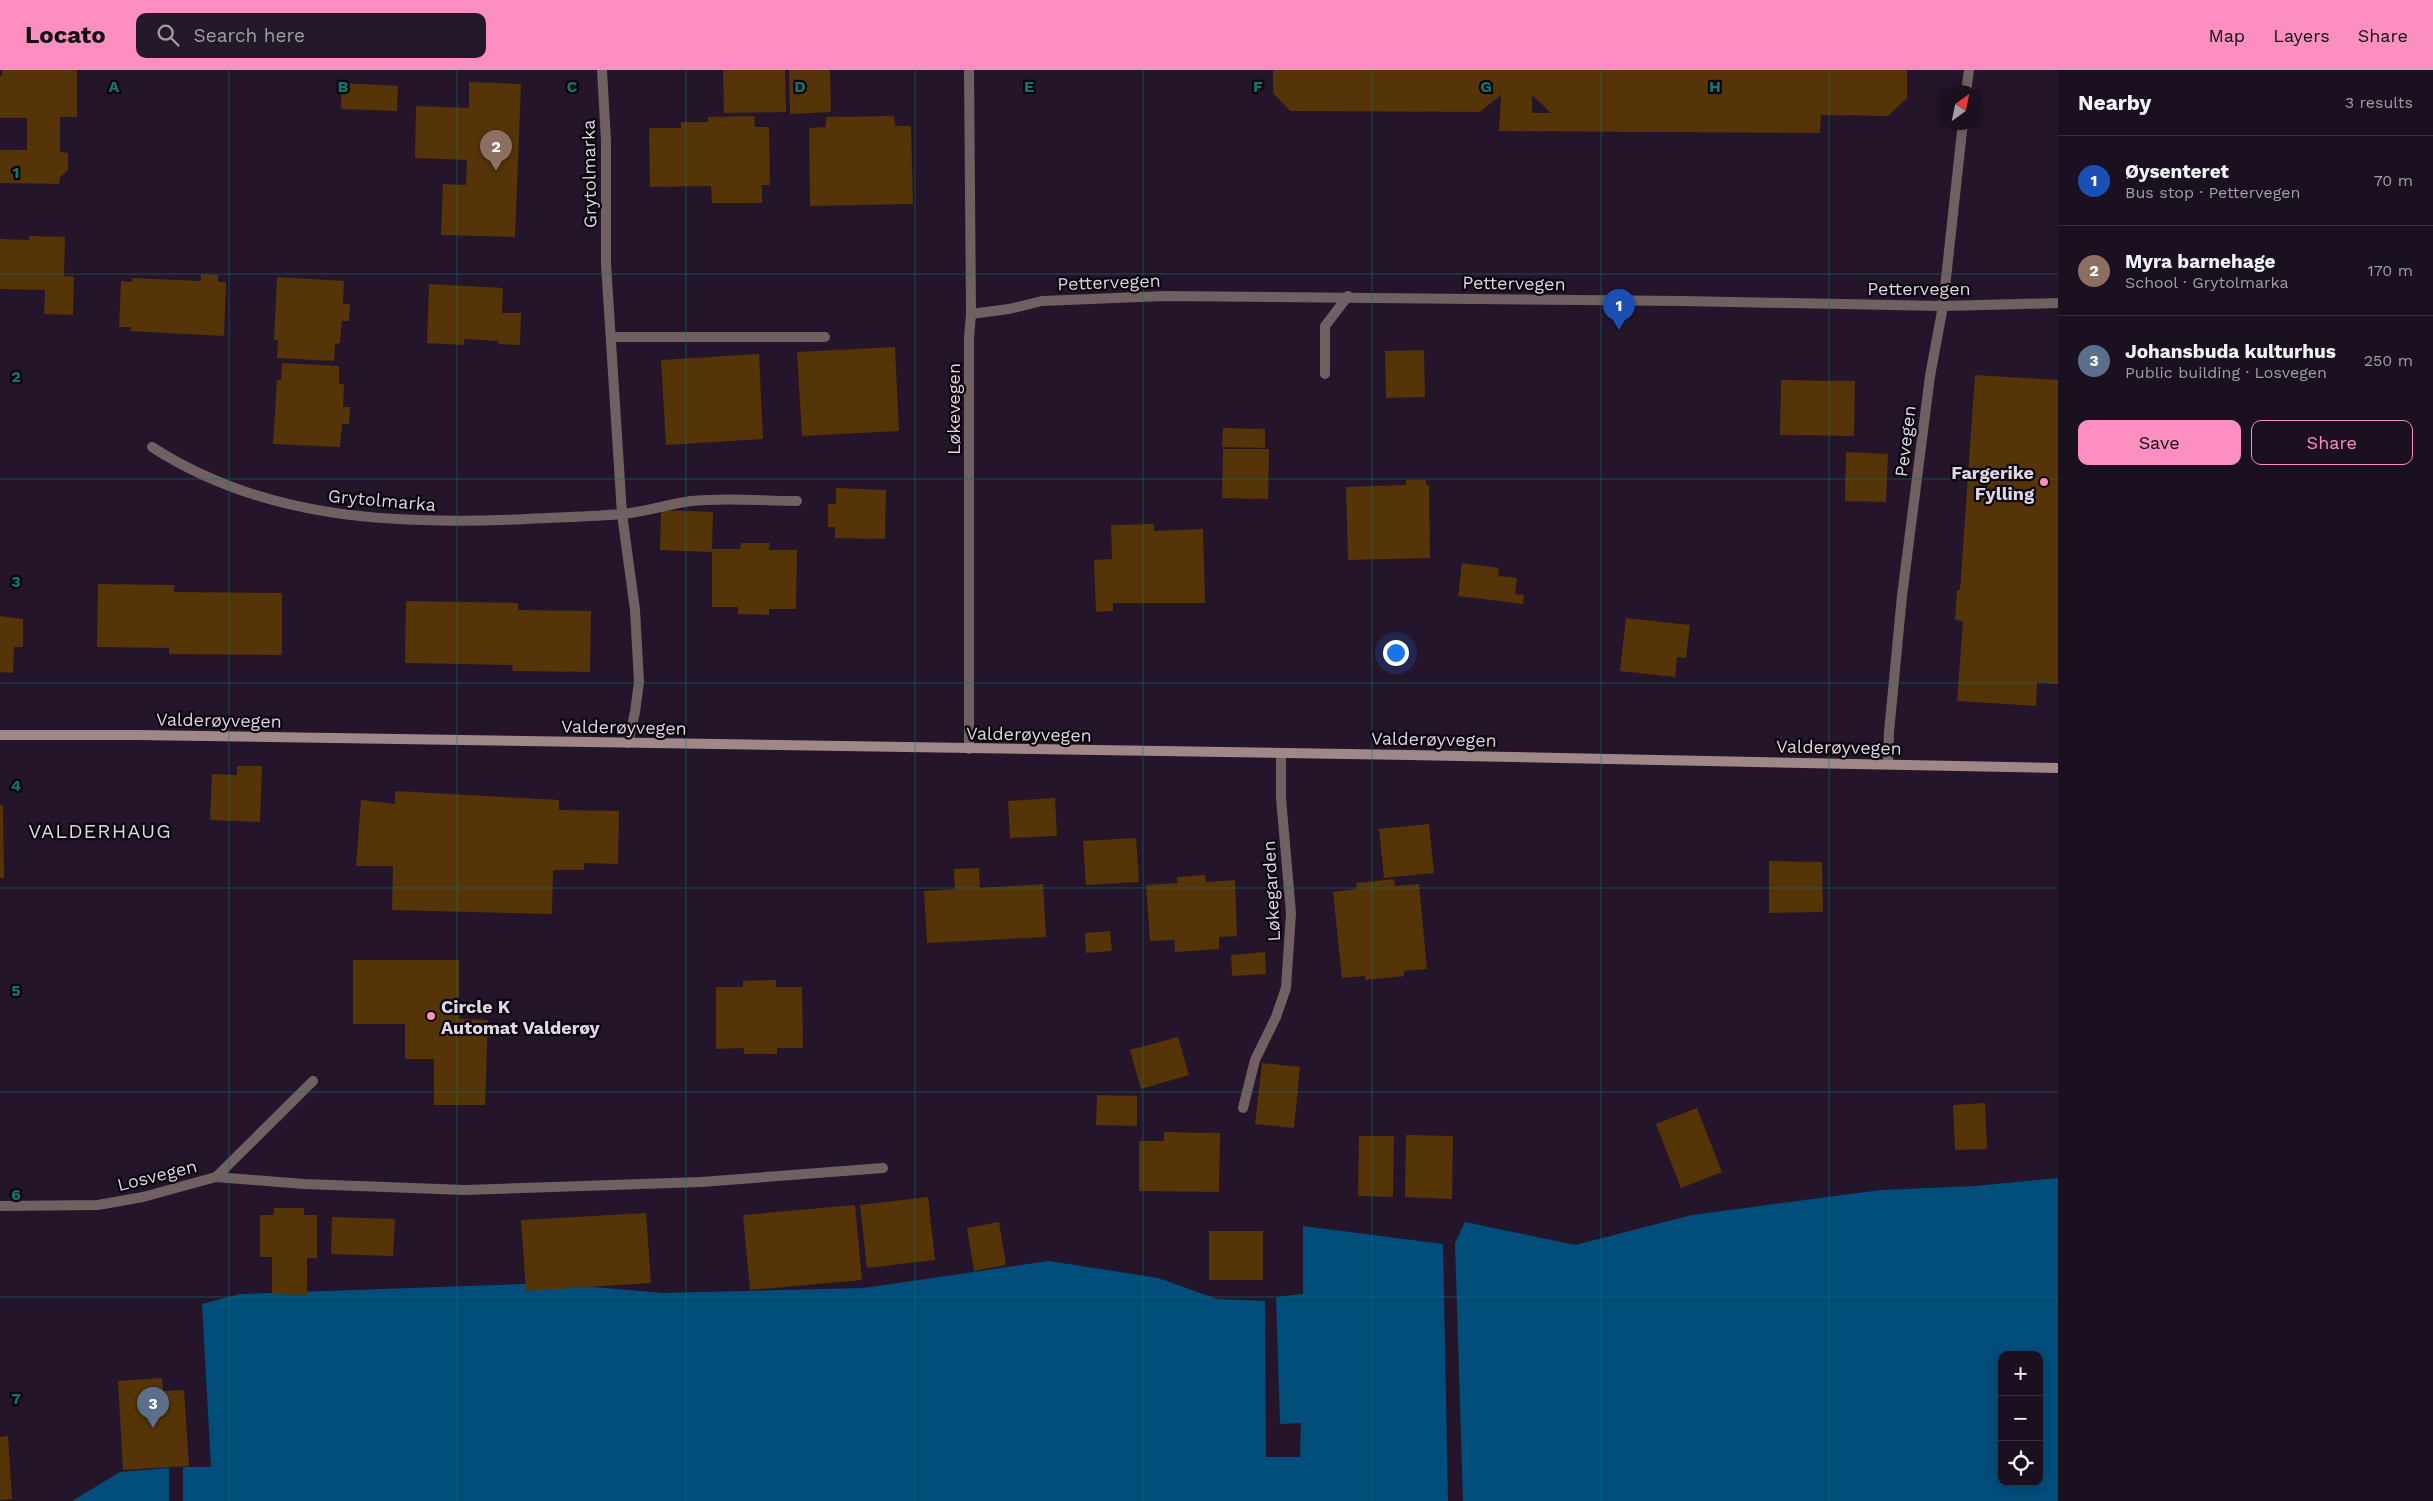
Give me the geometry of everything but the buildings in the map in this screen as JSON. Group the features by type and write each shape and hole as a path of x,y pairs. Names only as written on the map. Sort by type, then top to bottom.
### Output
{"main road":[{"name":"Valderøyvegen","path":"0,735 157,735 2058,768"}],"street":[{"name":"Grytolmarka","path":"602,70 606,141 606,264 622,514 635,610 639,682 636,712 628,744"},
{"name":"Løkevegen","path":"969,70 972,314 969,338 970,749"},
{"path":"1967,85 1969,70"},
{"name":"Pevegen","path":"1888,764 1888,732 1902,596 1930,376 1943,306 1962,130"},
{"name":"Pettervegen","path":"972,314 1009,309 1042,301 1165,296 1348,296 1943,306 2058,303"},
{"path":"1325,374 1325,326 1348,296"},
{"path":"611,337 825,337"},
{"name":"Grytolmarka","path":"152,447 185,467 241,491 342,516 466,522 622,514 693,501 797,501"},
{"name":"Løkegarden","path":"1243,1108 1254,1060 1276,1017 1286,988 1291,913 1281,798 1281,754"},
{"name":"Losvegen","path":"0,1206 98,1205 143,1197 216,1177 313,1081"},
{"path":"216,1177 304,1184 466,1190 701,1182 883,1168"}],"water":[{"path":"2058,1178 2058,1501 1463,1501 1455,1243 1465,1222 1575,1245 1692,1215 1881,1190 1975,1186"},
{"path":"1303,1226 1443,1244 1448,1501 183,1501 183,1467 211,1467 202,1304 240,1294 549,1283 662,1293 864,1288 1049,1261 1158,1278 1217,1299 1265,1301 1266,1457 1300,1457 1301,1423 1280,1424 1276,1297 1303,1294"},
{"path":"169,1468 169,1501 72,1501 120,1472"}],"place":[{"name":"Myra barnehage","path":"496,171"},
{"name":"Øysenteret","path":"1619,330"},
{"name":"Fargerike Fylling","path":"2044,482"},
{"name":"Circle K Automat Valderøy","path":"431,1016"},
{"name":"Johansbuda kulturhus","path":"153,1428"}],"district":[{"name":"VALDERHAUG","path":"100,831"}]}
